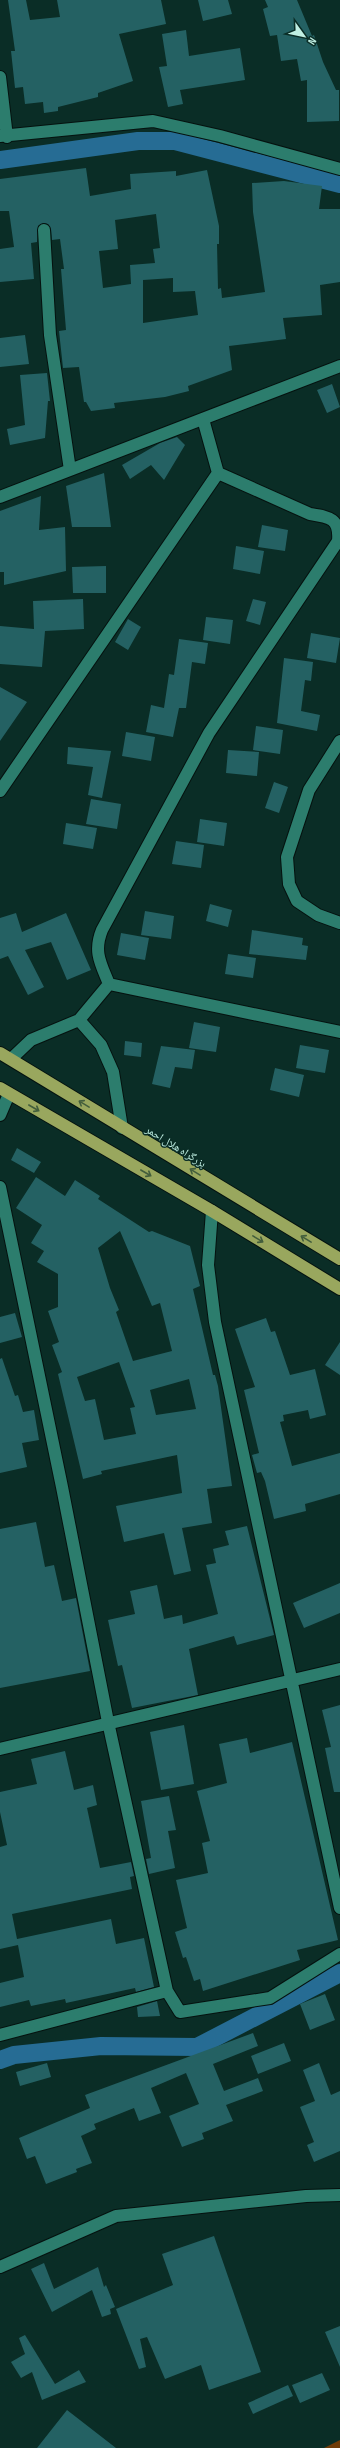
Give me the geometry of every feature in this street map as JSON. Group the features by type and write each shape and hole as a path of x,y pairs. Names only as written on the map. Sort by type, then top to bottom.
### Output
{"highway":[{"name":"بزرگراه هلال احمر","path":"0,1053 340,1259"},
{"path":"4,1091 212,1211 340,1289"}],"street":[{"path":"0,77 4,137 153,121 220,136 340,169"},
{"path":"44,230 50,335 70,470"},
{"path":"0,498 340,366"},
{"path":"0,791 218,473 203,419"},
{"path":"109,984 98,954 97,942 102,930 209,733 338,541 339,529 334,520 325,516 310,514 218,473"},
{"path":"340,741 309,790 287,857 289,884 297,902 318,916 340,923"},
{"path":"11,1059 31,1040 78,1020 109,984"},
{"path":"109,984 340,1032"},
{"path":"78,1020 102,1045 113,1072 122,1128"},
{"path":"0,1115 4,1091"},
{"path":"0,1187 62,1486 108,1722 167,1991 180,2012 270,1998 340,1954"},
{"path":"212,1211 208,1265 215,1322 340,1908"},
{"path":"0,1749 108,1722 340,1669"},
{"path":"0,2035 167,1991"},
{"path":"0,2267 116,2216 306,2196 340,2195"}],"shaded area":[{"path":"340,2440 340,2448 324,2448"}],"building":[{"path":"8,0 26,0 30,20 60,17 57,0 161,0 166,24 119,34 133,81 98,93 98,97 58,107 58,111 44,113 43,102 25,104 23,87 15,88 11,51 15,51"},
{"path":"198,0 228,0 232,14 203,21"},
{"path":"265,0 297,0 312,36 314,35 323,62 336,90 339,90 339,121 307,122 307,80 301,81 297,59 281,61 277,35 270,36 263,9 268,7"},
{"path":"186,30 189,56 240,48 245,80 180,90 183,104 168,107 159,67 167,66 162,34"},
{"path":"86,168 90,196 131,189 130,174 176,171 176,176 207,170 219,226 219,244 217,244 218,289 221,288 222,298 265,292 253,212 252,183 284,181 322,186 319,209 340,209 340,282 320,285 322,315 283,318 286,339 229,346 232,370 188,386 189,391 165,397 114,403 115,408 91,411 86,402 84,402 79,367 63,368 59,331 66,330 61,269 64,269 60,239 52,240 51,229 48,224 43,223 38,226 37,242 31,243 34,279 0,282 0,249 14,247 9,211 0,211 0,179","holes":["156,214 160,248 153,249 155,263 130,265 131,284 103,288 99,251 118,249 115,220","173,278 173,292 195,291 198,315 143,323 143,280"]},
{"path":"25,335 29,364 0,367 0,338"},
{"path":"47,373 50,401 48,401 45,438 10,445 7,429 25,425 20,375"},
{"path":"332,384 340,407 327,413 317,390"},
{"path":"177,437 185,445 164,480 151,465 130,479 122,465 160,443"},
{"path":"104,473 111,527 72,527 66,486"},
{"path":"41,496 39,530 65,527 66,571 4,585 4,572 0,572 0,511"},
{"path":"262,525 288,530 285,551 258,547"},
{"path":"236,546 264,551 260,574 233,569"},
{"path":"106,566 106,593 73,593 72,567"},
{"path":"83,599 84,629 45,631 42,667 0,664 0,626 34,629 33,601"},
{"path":"253,599 266,602 260,625 246,621"},
{"path":"206,617 233,620 230,644 203,640"},
{"path":"128,619 141,627 128,650 115,642"},
{"path":"311,633 340,638 336,663 307,658"},
{"path":"179,639 208,643 205,664 192,662 186,708 179,708 173,737 146,732 151,705 164,708 169,674 174,675"},
{"path":"284,658 313,662 311,681 305,680 301,711 320,715 317,731 277,723"},
{"path":"0,687 27,702 0,741"},
{"path":"256,726 283,730 280,754 253,750"},
{"path":"126,732 155,737 151,761 122,756"},
{"path":"68,747 111,751 102,798 88,795 93,767 67,764"},
{"path":"228,750 259,752 257,776 226,773"},
{"path":"274,782 288,787 279,813 265,808"},
{"path":"91,799 121,804 117,829 86,824"},
{"path":"200,819 227,823 224,846 197,842"},
{"path":"66,823 97,828 93,849 63,844"},
{"path":"176,841 204,845 201,868 172,864"},
{"path":"210,904 232,910 228,927 206,921"},
{"path":"145,911 174,916 171,939 141,935"},
{"path":"16,913 22,932 66,913 91,970 67,980 51,942 25,950 44,987 28,995 8,956 0,959 0,918"},
{"path":"252,930 303,938 302,945 308,946 306,960 249,954"},
{"path":"121,933 149,938 145,960 117,955"},
{"path":"228,954 256,958 253,978 225,974"},
{"path":"194,1022 220,1027 216,1052 189,1048"},
{"path":"125,1041 142,1043 141,1057 124,1055"},
{"path":"300,1045 329,1050 325,1073 296,1068"},
{"path":"161,1046 195,1050 192,1069 175,1067 170,1088 152,1084"},
{"path":"275,1068 304,1075 299,1097 270,1090"},
{"path":"17,1148 41,1162 34,1173 11,1160"},
{"path":"36,1177 65,1196 75,1180 100,1196 98,1199 149,1232 152,1231 190,1246 200,1286 193,1289 213,1375 215,1375 218,1386 232,1486 207,1489 212,1523 182,1528 191,1571 174,1575 164,1533 124,1542 116,1506 182,1493 177,1455 101,1471 102,1474 83,1479 58,1374 62,1372 52,1345 59,1342 48,1311 58,1307 58,1274 37,1262 44,1251 31,1243 42,1225 16,1208","holes":["120,1231 152,1306 160,1303 172,1351 133,1361 116,1312 119,1310 110,1288 98,1248","119,1362 135,1407 130,1408 136,1434 104,1440 95,1399 85,1401 77,1377","189,1379 196,1409 156,1415 150,1390"]},
{"path":"15,1313 22,1337 0,1343 0,1317"},
{"path":"266,1318 271,1332 275,1331 290,1375 315,1369 326,1415 310,1419 308,1410 283,1415 284,1421 280,1422 292,1466 340,1453 340,1494 305,1504 306,1511 274,1519 265,1481 261,1472 257,1473 252,1455 259,1453 244,1390 255,1387 235,1329"},
{"path":"340,1342 340,1375 325,1365"},
{"path":"2,1358 15,1396 18,1395 23,1412 34,1410 39,1440 22,1443 27,1467 0,1473 0,1359"},
{"path":"36,1522 45,1567 54,1565 62,1601 76,1598 90,1671 0,1688 0,1529"},
{"path":"247,1526 274,1635 237,1645 234,1636 189,1649 198,1695 132,1708 122,1665 118,1666 108,1620 135,1614 130,1591 157,1585 164,1619 182,1615 183,1624 218,1614 206,1565 216,1563 213,1549 229,1545 225,1531"},
{"path":"340,1583 340,1613 304,1628 293,1603"},
{"path":"340,1705 340,1792 334,1792 325,1748 331,1747 322,1710"},
{"path":"184,1725 194,1784 161,1790 150,1732"},
{"path":"247,1738 250,1753 292,1742 338,1940 297,1950 300,1960 203,1991 200,1979 194,1981 186,1957 183,1958 175,1932 187,1928 176,1880 208,1873 202,1843 210,1841 197,1791 227,1783 219,1744"},
{"path":"65,1751 74,1790 93,1785 97,1805 87,1808 100,1868 131,1862 134,1876 130,1877 132,1889 12,1914 17,1939 111,1919 116,1944 144,1938 154,1987 136,1992 135,1988 66,2003 65,1999 31,2006 29,2000 0,2007 0,1983 24,1977 18,1945 0,1949 0,1847 7,1845 0,1812 0,1792 37,1784 31,1759"},
{"path":"169,1796 176,1830 168,1831 175,1868 149,1874 146,1859 151,1858 141,1801"},
{"path":"325,1994 335,2020 310,2030 300,2004"},
{"path":"157,2001 160,2016 138,2017 137,2007"},
{"path":"253,2033 258,2046 213,2064 224,2091 258,2078 263,2091 226,2105 233,2121 202,2133 204,2139 182,2147 169,2116 199,2104 186,2073 151,2088 161,2113 139,2121 134,2108 94,2124 96,2129 81,2136 92,2163 76,2169 77,2172 46,2184 35,2156 27,2159 19,2138 90,2108 85,2095"},
{"path":"284,2043 291,2061 258,2074 251,2056"},
{"path":"47,2063 51,2077 20,2086 16,2072"},
{"path":"319,2063 331,2095 340,2091 340,2151 314,2162 307,2145 314,2142 300,2107 315,2101 303,2070"},
{"path":"214,2236 261,2372 209,2390 201,2365 165,2379 147,2337 140,2339 146,2367 139,2369 116,2309 173,2285 162,2254"},
{"path":"44,2263 54,2289 98,2267 104,2287 106,2285 115,2307 110,2309 111,2314 102,2317 92,2290 52,2312 31,2269"},
{"path":"340,2326 340,2367 325,2332"},
{"path":"25,2335 55,2384 79,2370 86,2382 42,2400 32,2372 21,2378 11,2362 25,2354 19,2338"},
{"path":"322,2373 330,2390 300,2403 292,2385"},
{"path":"288,2385 293,2396 253,2414 248,2403"},
{"path":"67,2410 116,2448 37,2448"}],"waterway":[{"path":"0,160 138,141 175,141 340,184"},
{"path":"0,2060 14,2055 101,2046 197,2047 340,1973"}]}
